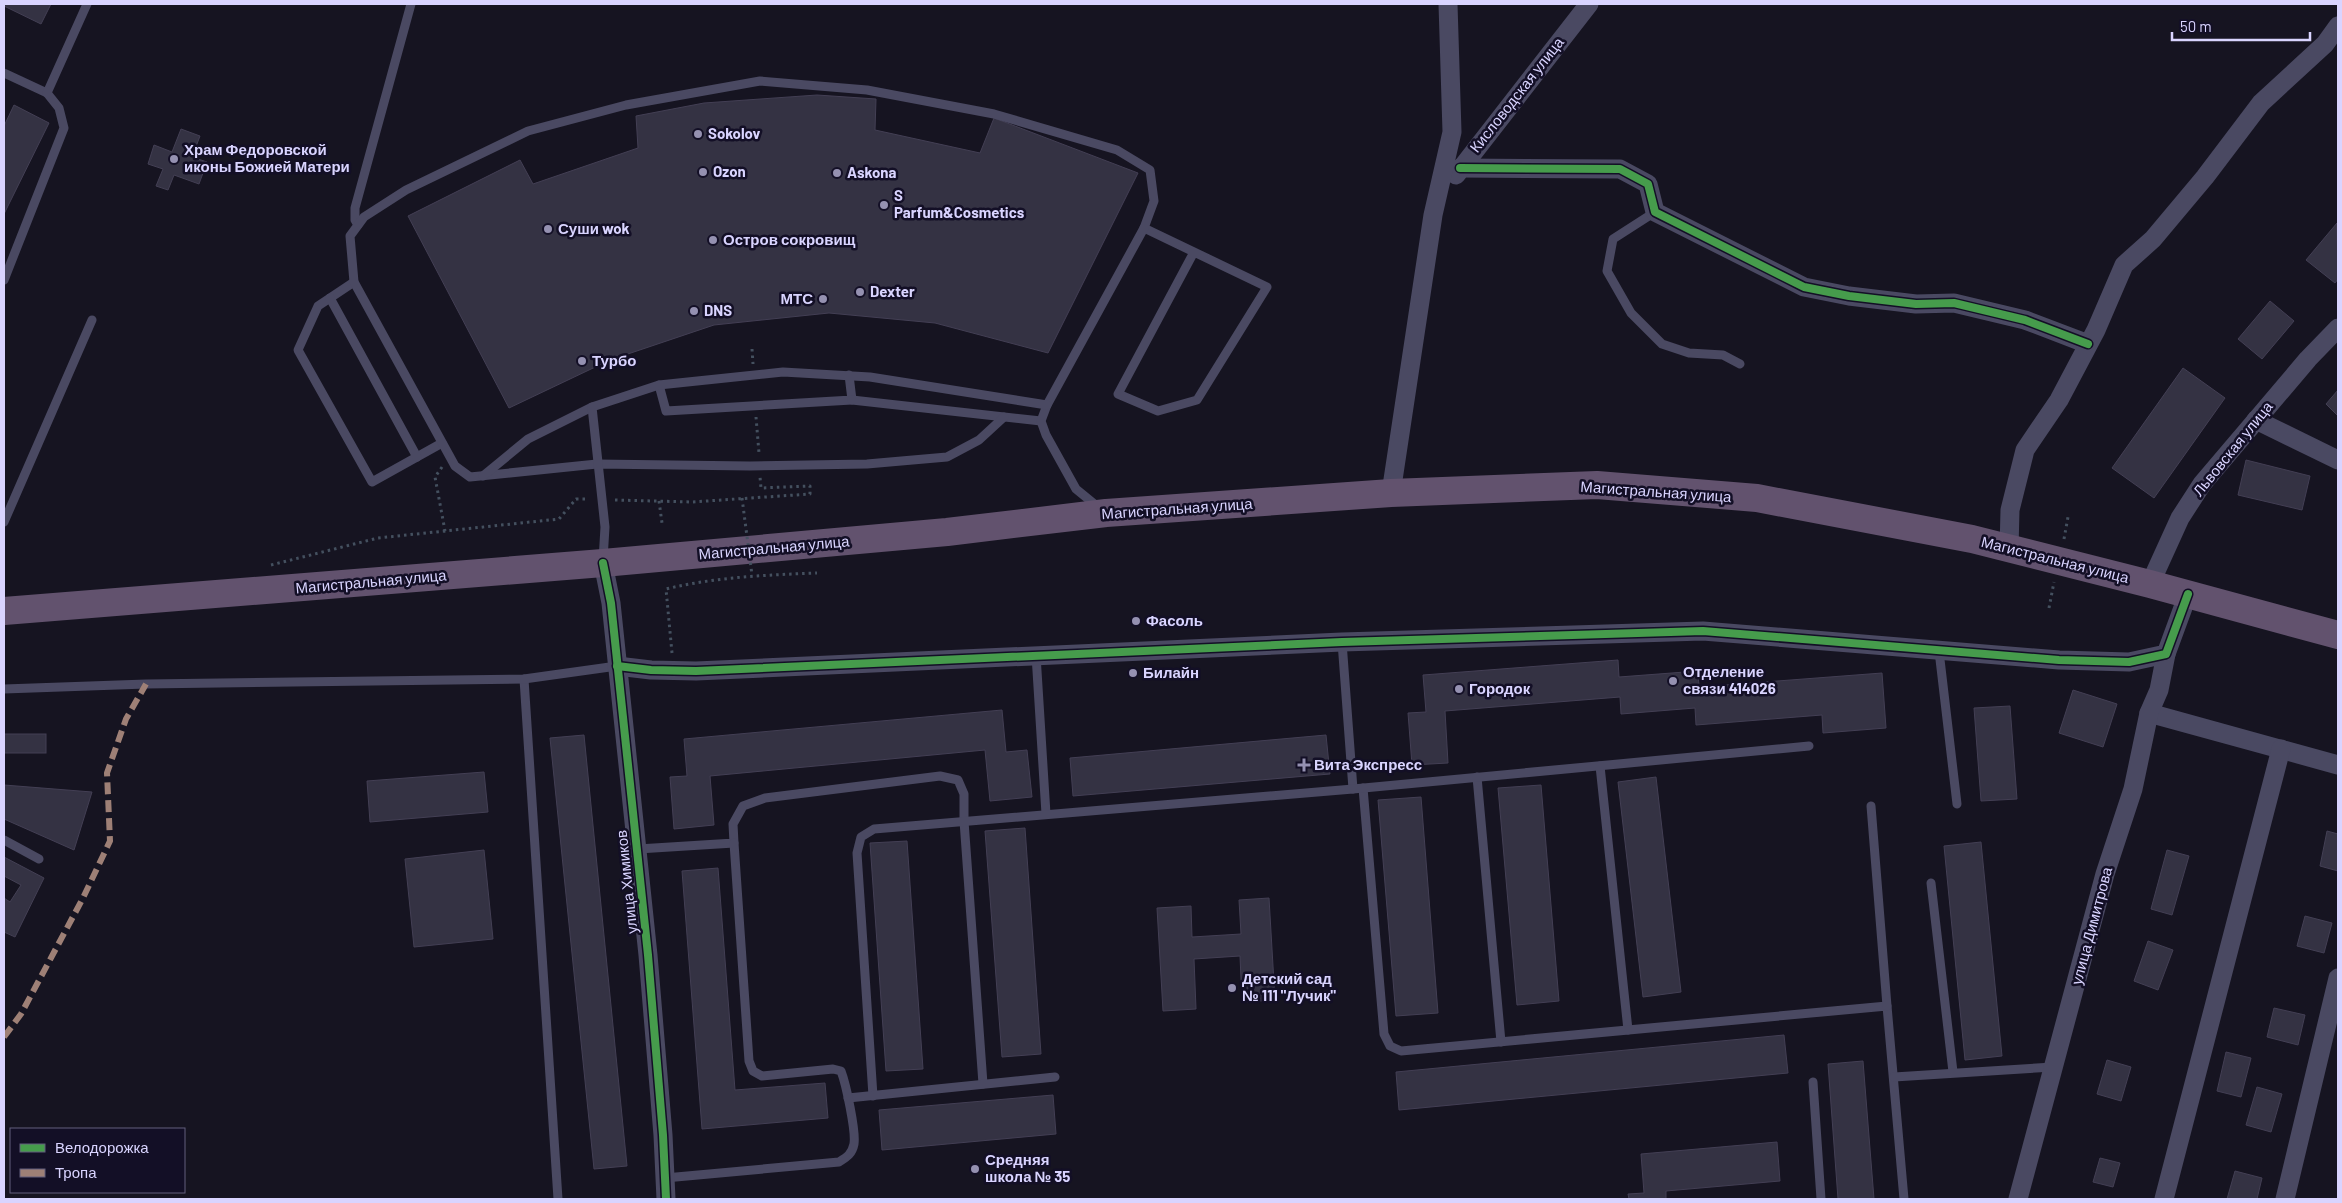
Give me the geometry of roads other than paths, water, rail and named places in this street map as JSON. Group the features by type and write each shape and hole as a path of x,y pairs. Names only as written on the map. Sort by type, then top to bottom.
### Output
{"highway":[{"name":"Магистральная улица","path":"4,611 603,563 947,532 1106,513 1391,493 1597,486 1757,498 1972,539 2150,584 2338,635"}],"street":[{"path":"1391,493 1433,215 1452,132 1448,4"},
{"name":"Кисловодская улица","path":"1433,215 1460,168 1589,4"},
{"path":"2009,549 2010,510 2026,450 2059,400 2088,344 2124,265 2159,232 2205,177 2261,103 2325,44 2338,26"},
{"path":"1460,168 1620,169 1648,184 1655,212 1804,288 1849,296 1916,304 1954,303 2025,320 2088,344"},
{"name":"Львовская улица","path":"2150,584 2184,512 2202,484 2308,360 2338,328"},
{"path":"2256,420 2338,460"},
{"name":"улица Химиков","path":"603,563 611,603 638,849 663,1135 666,1199"},
{"name":"улица Димитрова","path":"2018,1199 2105,874 2133,789 2149,712 2160,690 2166,654 2188,594"},
{"path":"617,666 674,671 1342,642 1703,631 2059,660 2129,662 2166,654"},
{"path":"2149,712 2338,765"},
{"path":"2164,1199 2281,749"},
{"path":"2285,1199 2334,1014 2338,978"}],"lane":[{"path":"47,93 87,4"},
{"path":"358,225 355,208 411,4"},
{"path":"4,73 47,93 59,108 64,128 4,280"},
{"path":"1004,417 979,440 947,457 867,464 759,466 597,464 470,477 454,466 354,282 350,236 364,217 406,190 528,131 626,105 760,82 867,90 994,114 1117,150 1150,170 1154,201 1144,228 1047,405 1041,421 1046,434 1076,489 1106,513"},
{"path":"1655,212 1613,239 1607,271 1631,313 1662,344 1689,353 1723,354 1740,364"},
{"path":"1144,228 1267,287 1197,400 1158,411 1118,394 1194,252"},
{"path":"354,282 318,306 298,350 372,482 442,443"},
{"path":"330,298 417,457"},
{"path":"4,522 92,320"},
{"path":"483,476 528,439 592,407 659,385 783,372 848,375 1047,405"},
{"path":"848,375 852,400"},
{"path":"659,385 666,411 852,400 1041,421"},
{"path":"592,407 605,527 603,563"},
{"path":"1342,642 1353,789"},
{"path":"1940,651 1957,804"},
{"path":"1036,654 1046,814"},
{"path":"4,689 146,684 524,679 617,666"},
{"path":"524,679 558,1199"},
{"path":"873,1096 858,853 861,837 874,830 1353,789 1809,746"},
{"path":"1600,766 1628,1030"},
{"path":"664,1178 839,1162 850,1154 854,1143 848,1098 841,1071 833,1068 762,1076 753,1070 751,1066 733,824 742,806 765,798 940,776 958,780 964,794 964,821 984,1084"},
{"path":"1477,777 1501,1042"},
{"path":"1363,788 1384,1034 1390,1046 1401,1051 1888,1006"},
{"path":"1871,806 1904,1199"},
{"path":"4,840 39,859"},
{"path":"638,849 734,843"},
{"path":"1931,884 1953,1072"},
{"path":"1894,1077 2053,1067"},
{"path":"848,1098 1055,1077"},
{"path":"1813,1082 1821,1199"}],"place":[{"name":"Sokolov","path":"698,134"},
{"name":"Храм Федоровской иконы Божией Матери","path":"174,159"},
{"name":"Ozon","path":"703,172"},
{"name":"Askona","path":"837,173"},
{"name":"S Parfum&Cosmetics","path":"884,205"},
{"name":"Суши wok","path":"548,229"},
{"name":"Остров сокровищ","path":"713,240"},
{"name":"Dexter","path":"860,292"},
{"name":"МТС","path":"823,299"},
{"name":"DNS","path":"694,311"},
{"name":"Турбо","path":"582,361"},
{"name":"Фасоль","path":"1136,621"},
{"name":"Билайн","path":"1133,673"},
{"name":"Отделение связи 414026","path":"1673,681"},
{"name":"Городок","path":"1459,689"},
{"name":"Вита Экспресс","path":"1304,765"},
{"name":"Детский сад № 111 \"Лучик\"","path":"1232,988"},
{"name":"Средняя школа № 35","path":"975,1169"}]}
